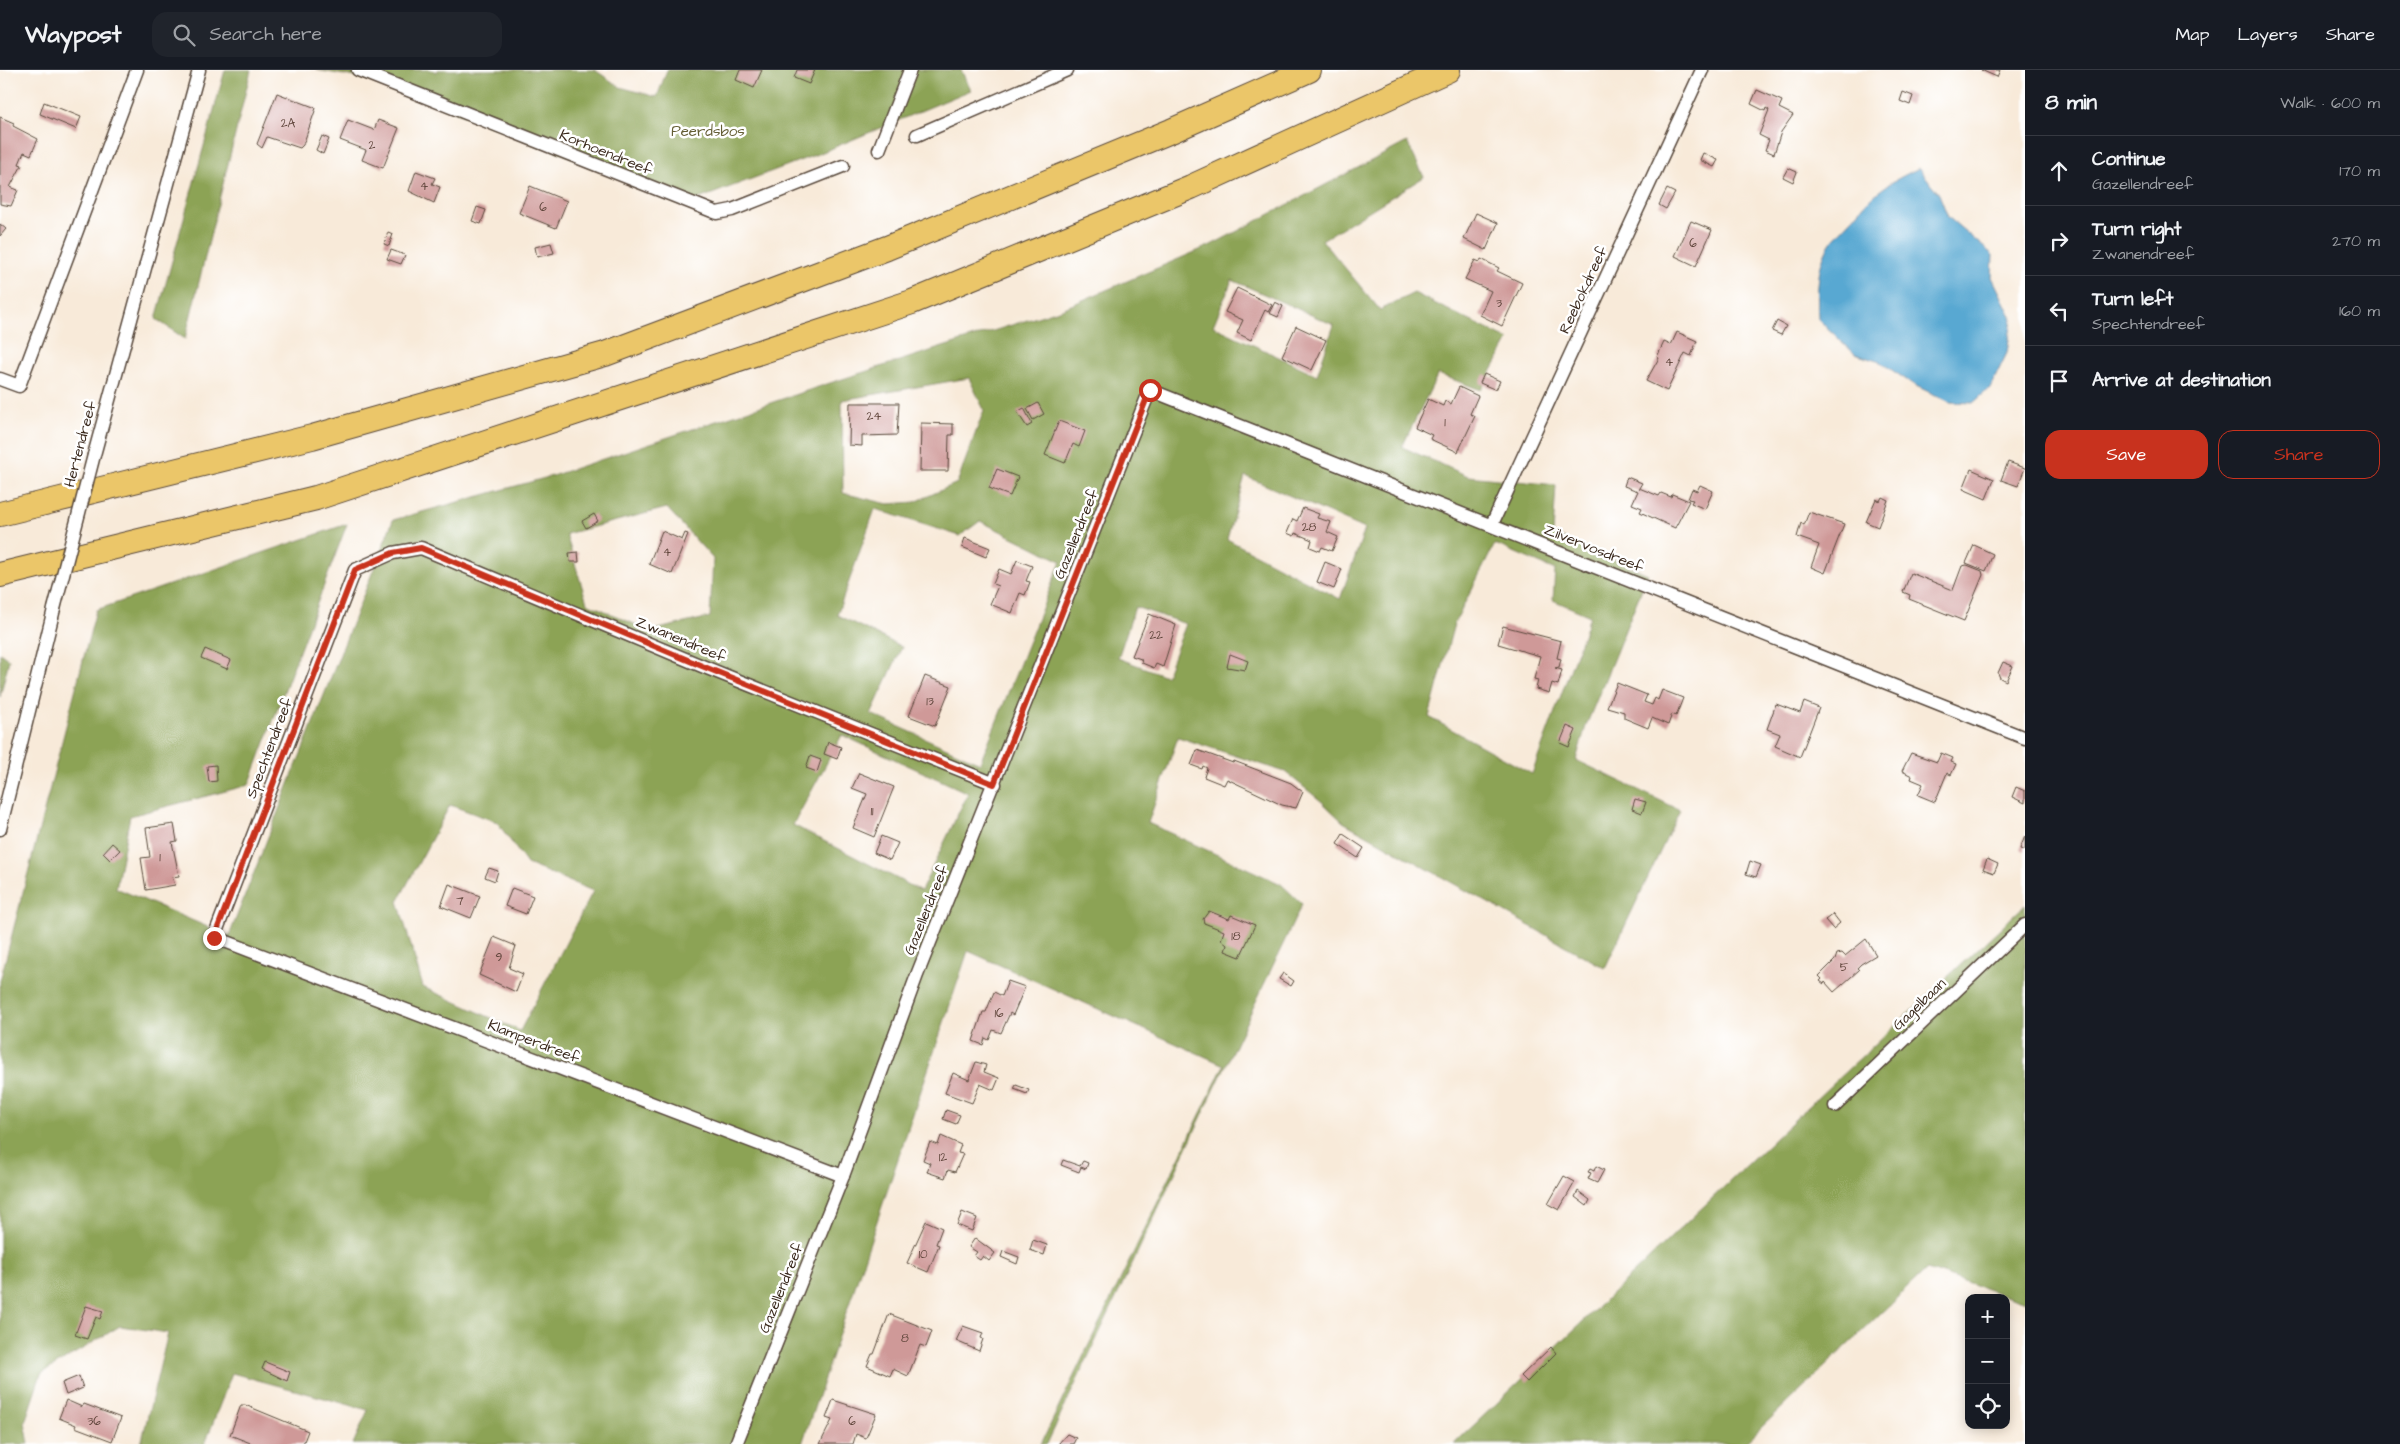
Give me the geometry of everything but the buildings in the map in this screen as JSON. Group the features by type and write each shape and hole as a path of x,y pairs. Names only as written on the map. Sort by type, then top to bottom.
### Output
{"highway":[{"path":"0,514 312,437 605,354 887,248 1171,131 1309,70"},
{"path":"0,575 316,498 912,302 1190,186 1448,70"}],"street":[{"path":"0,379 19,386 137,70"},
{"name":"Hertendreef","path":"0,829 94,455 199,70"},
{"name":"Korhoendreef","path":"358,70 717,213 732,210 843,166"},
{"path":"878,150 910,70"},
{"path":"917,135 1067,70"},
{"name":"Reebokdreef","path":"1492,524 1702,70"},
{"name":"Zilvervosdreef","path":"1150,390 1492,524 2025,738"},
{"name":"Gazellendreef","path":"736,1444 843,1176 917,975 1150,390"},
{"name":"Zwanendreef","path":"355,570 393,553 421,548 702,666 994,784"},
{"name":"Spechtendreef","path":"214,938 355,570"},
{"name":"Gagelbaan","path":"1835,1106 2025,925"},
{"name":"Klamperdreef","path":"214,938 843,1176"}],"green space":[{"path":"225,70 251,70 185,339 156,319"},
{"name":"Peerdsbos","path":"316,70 431,70 437,72 438,70 595,70 620,87 657,97 667,70 961,70 971,90 823,152 688,203 378,81"},
{"path":"1407,142 1424,177 1322,240 1380,310 1414,293 1509,340 1481,390 1438,374 1402,447 1468,476 1556,485 1553,534 1648,574 1586,726 1576,760 1680,810 1605,968 1343,822 1321,801 1285,772 1178,737 1148,823 1281,884 1302,904 1047,1444 1041,1444 1224,1065 968,951 802,1444 353,1444 368,1410 232,1373 205,1444 141,1444 168,1333 120,1326 41,1374 25,1422 29,1444 0,1444 0,981 96,610 347,524 249,785 130,816 116,888 229,936 393,520 552,476 833,382 1062,309 1211,245","holes":["1232,280 1334,325 1317,375 1213,326","969,378 984,410 957,483 915,502 888,504 843,493 842,400","1245,476 1365,529 1340,599 1227,539","667,508 713,559 710,617 650,631 587,603 566,534","875,509 960,536 980,521 1061,561 980,763 871,714 902,647 837,615","1495,544 1555,570 1553,600 1590,616 1532,774 1429,717 1454,624","1135,607 1186,624 1166,676 1118,658","842,735 968,793 921,891 793,825","450,805 497,822 527,864 593,891 520,1031 423,987 398,901"]},
{"path":"0,653 9,660 0,697"},
{"path":"2025,905 2025,1302 2010,1297 2010,1294 2001,1294 1927,1269 1744,1444 1454,1444 1831,1085"}],"water":[{"path":"1919,168 1939,194 1948,217 1993,255 1992,277 2012,318 2007,353 1990,388 1973,403 1950,402 1914,385 1880,362 1855,354 1818,319 1820,269 1832,241 1876,194 1890,183"}],"route":[{"path":"214,938 355,570 393,553 421,548 702,666 994,784 1150,390"}]}
